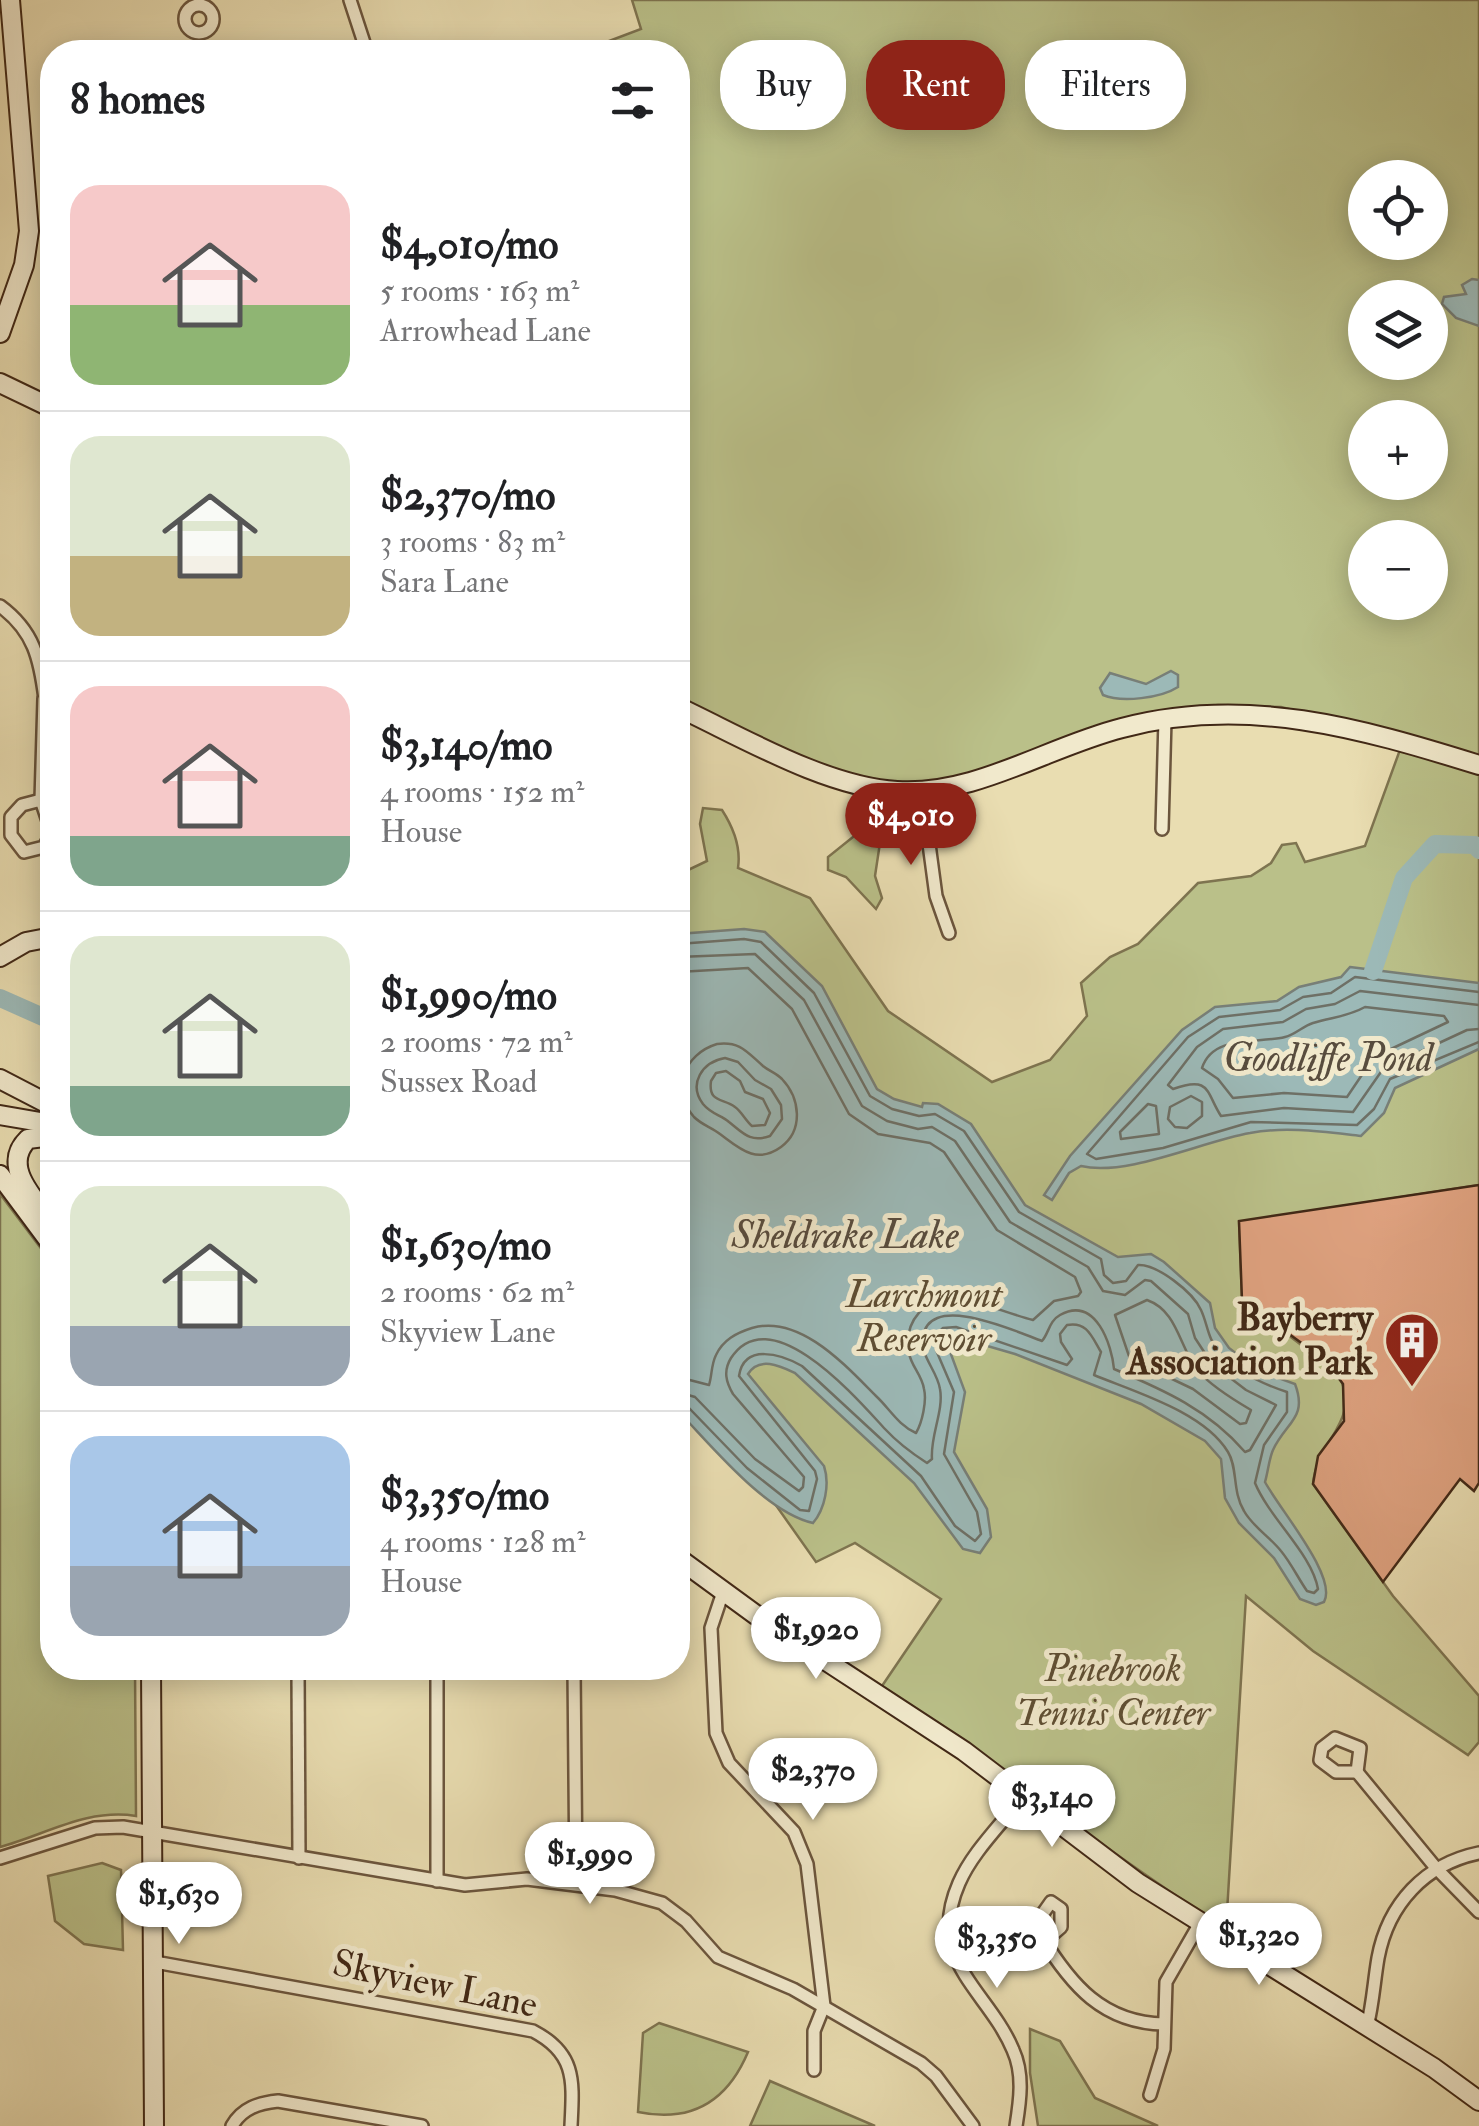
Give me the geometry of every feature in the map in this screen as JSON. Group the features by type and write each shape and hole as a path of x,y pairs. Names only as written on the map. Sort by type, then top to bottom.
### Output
{"street":[{"path":"0,333 24,265 29,230 10,0"},
{"path":"350,0 363,40"},
{"path":"0,383 40,402"},
{"path":"0,606 18,620 34,644 40,666"},
{"path":"690,712 830,776 874,789 922,792 955,787 1078,741 1165,719 1214,714 1293,716 1400,740 1479,765"},
{"path":"1162,829 1165,719"},
{"path":"922,792 936,896 949,933"},
{"path":"40,800 22,806 11,818 11,835 24,852 40,848"},
{"path":"0,957 26,942 40,940"},
{"path":"0,1078 40,1100"},
{"path":"0,1115 40,1122"},
{"path":"40,1138 28,1139 16,1162 22,1180 40,1206"},
{"path":"0,1175 40,1229"},
{"path":"690,1567 898,1705 1112,1865 1434,2068 1479,2101"},
{"path":"723,1592 712,1628 716,1733 729,1763 794,1832 807,1864 824,2006 814,2031 814,2070"},
{"path":"151,1680 154,2126"},
{"path":"298,1680 299,1858"},
{"path":"436,1680 437,1881"},
{"path":"574,1680 576,1884"},
{"path":"1358,1772 1436,1868 1479,1912"},
{"path":"1016,2126 1020,2072 1013,2050 962,1974 954,1953 951,1917 952,1901 967,1868 1022,1796"},
{"path":"0,1858 95,1828 123,1827 437,1881 481,1886 527,1879 576,1884 662,1904 686,1920 718,1957 824,2006 922,2062 973,2126"},
{"path":"1367,2027 1378,1959 1389,1924 1408,1893 1436,1868 1479,1853"},
{"path":"1150,2095 1164,2049 1166,1982 1200,1924"},
{"path":"1041,1936 1058,1964 1092,2000 1136,2024 1164,2024"},
{"name":"Skyview Lane","path":"155,1962 533,2031 556,2045 567,2062 570,2126"},
{"path":"1434,2068 1479,2084"},
{"path":"232,2126 242,2113 262,2103 278,2102 422,2126"}],"green space":[{"path":"632,0 1479,0 1479,756 1281,707 1218,705 1152,712 941,783 857,781 755,738 690,704 690,40 612,40 641,29"},
{"name":"Larchmont Reservoir","path":"1401,747 1479,769 1479,1185 1239,1222 1242,1300 1338,1373 1345,1405 1316,1468 1313,1484 1393,1596 1479,1696 1479,1742 1468,1755 1313,1651 1246,1596 1226,1929 882,1686 941,1599 855,1543 816,1562 773,1501 690,1415 690,869 707,861 700,824 703,808 722,810 735,838 738,868 810,898 888,1011 992,1082 1050,1060 1087,1016 1081,983 1110,957 1138,944 1198,883 1251,876 1271,863 1282,845 1296,843 1305,862 1365,846"},
{"path":"878,810 883,823 875,876 882,898 876,909 846,877 828,870 828,857 858,833 867,811"},
{"path":"0,1194 40,1247 40,1680 135,1680 136,1816 83,1819 0,1847"},
{"path":"102,1863 121,1870 123,1950 84,1944 55,1921 48,1876"},
{"path":"659,2023 748,2052 729,2084 705,2105 675,2114 638,2112 643,2033"},
{"path":"1030,2029 1060,2041 1095,2098 1158,2126 1038,2126 1030,2073"},
{"path":"770,2081 875,2126 750,2126"}],"water":[{"path":"1479,280 1479,326 1456,318 1448,310 1448,296 1466,294 1462,285"},
{"path":"1171,671 1178,675 1178,687 1152,696 1111,697 1103,695 1100,688 1110,673 1146,684"},
{"name":"Sheldrake Lake","path":"744,929 765,932 822,986 877,1089 922,1107 923,1103 938,1104 971,1124 1025,1205 1118,1257 1151,1254 1164,1262 1210,1303 1215,1328 1229,1348 1259,1371 1295,1384 1297,1412 1273,1450 1265,1482 1315,1560 1326,1591 1324,1602 1316,1605 1300,1599 1274,1558 1239,1523 1225,1498 1221,1459 1205,1441 1141,1404 1015,1354 953,1336 945,1338 965,1392 954,1452 987,1509 991,1537 980,1553 963,1549 914,1483 795,1373 776,1365 758,1365 748,1374 824,1466 821,1511 813,1523 776,1506 723,1459 690,1424 690,933"},
{"name":"Goodliffe Pond","path":"1350,967 1479,983 1479,1049 1395,1088 1384,1113 1361,1136 1291,1130 1250,1133 1142,1163 1081,1166 1069,1173 1052,1200 1044,1195 1070,1156 1182,1030 1215,1007 1277,1001 1299,987 1341,977"}],"building":[{"name":"Bayberry Association Park","path":"1479,1185 1479,1483 1474,1491 1460,1479 1383,1582 1313,1484 1318,1456 1344,1421 1343,1384 1325,1360 1242,1300 1239,1221"}],"waterway":[{"path":"1373,971 1404,878 1435,844 1475,845 1479,850"},
{"path":"0,998 40,1016"}],"place":[{"name":"Bayberry Association Park","path":"1412,1389"}],"park label":[{"name":"Pinebrook Tennis Center","path":"1113,1691"}]}
